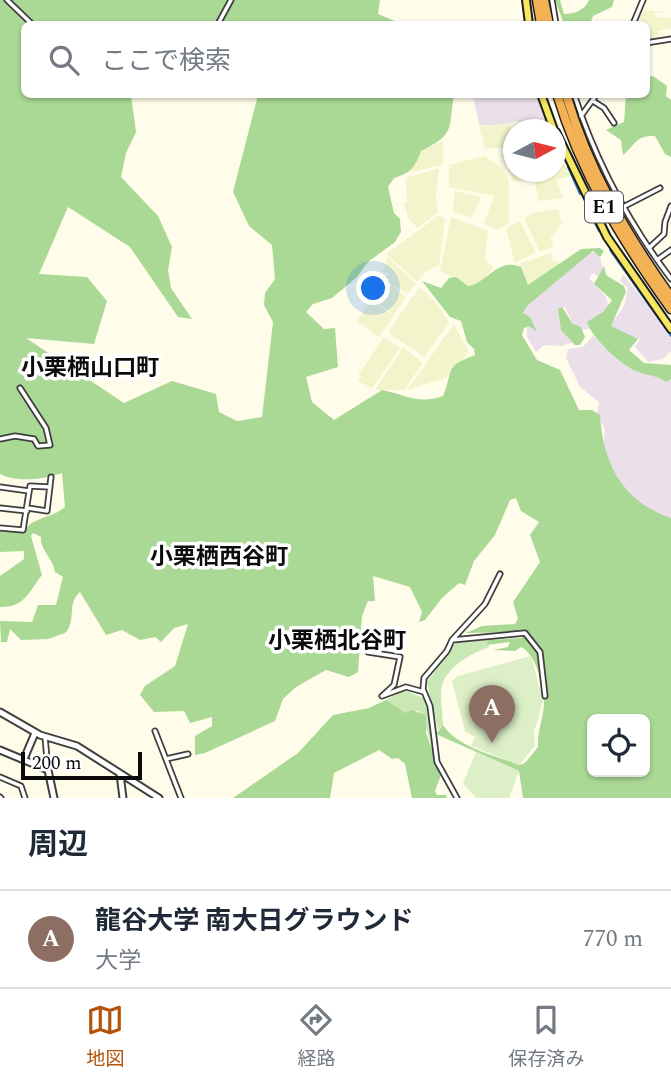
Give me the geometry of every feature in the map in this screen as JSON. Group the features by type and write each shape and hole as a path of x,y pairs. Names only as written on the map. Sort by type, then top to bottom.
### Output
{"highway":[{"path":"537,0 540,21"},
{"path":"544,0 548,21"},
{"name":"E1","path":"558,98 580,158 599,199 671,309"},
{"name":"E1","path":"567,98 588,155 612,206 671,296"}],"main road":[{"path":"526,0 529,21"},
{"path":"543,98 550,119"},
{"path":"566,152 609,235 671,329"}],"street":[{"path":"7,0 29,21"},
{"path":"220,21 231,0"},
{"path":"552,0 556,21"},
{"path":"634,21 643,0"},
{"path":"650,42 671,39"},
{"path":"575,98 601,168 630,223 671,279"},
{"path":"581,116 595,98"},
{"path":"593,101 604,108 610,122 614,123"},
{"path":"623,207 660,188"},
{"path":"649,248 664,234 671,205"},
{"path":"657,260 671,250"},
{"path":"0,439 15,436 34,439 38,446 50,445 46,428 20,388"},
{"path":"0,508 47,511 51,477"},
{"path":"0,528 23,530 30,486 50,487"},
{"path":"0,487 30,491"},
{"path":"457,798 437,762 430,706 424,692 424,678 447,651 452,639 485,604 500,574"},
{"path":"452,639 525,633 540,652 545,696"},
{"path":"368,652 400,657 394,685 382,696 406,687 424,692"},
{"path":"0,712 35,733 77,746 159,798"},
{"path":"155,731 181,798"},
{"path":"24,759 35,733"},
{"path":"45,737 54,798"},
{"path":"0,750 48,770"},
{"path":"166,759 188,754"},
{"path":"120,774 123,798"},
{"path":"0,777 21,786 25,798"}],"shaded area":[{"path":"474,98 537,98 545,119 503,119 502,125 479,125"},
{"path":"599,252 603,270 601,278 593,273 589,278 606,297 609,307 596,326 584,330 575,327 564,306 561,313 578,341 561,346 544,345 536,352 527,337 526,319 521,312 524,306 554,284 587,253"},
{"path":"623,274 671,334 671,351 663,359 648,362 635,347 640,339 618,333 610,326 624,306 628,288 620,281"},
{"path":"593,336 635,367 671,379 671,525 640,517 603,454 605,429 597,416 599,402 580,387 566,358 568,349 583,347"}],"green space":[{"path":"0,0 380,0 378,14 395,21 21,21 21,98 131,98 136,132 126,153 121,177 158,216 172,247 168,270 171,288 192,319 178,317 130,247 68,207 39,274 87,277 107,301 94,344 26,338 124,403 172,381 216,394 219,412 237,421 262,417 273,322 264,305 265,293 275,279 272,245 249,226 233,192 257,98 454,98 450,123 445,135 421,151 412,169 394,178 388,187 394,213 400,219 401,232 395,242 368,262 356,278 332,298 313,304 306,312 324,329 335,328 338,367 306,377 312,402 334,420 382,390 426,400 443,396 451,370 458,363 475,355 474,349 467,342 461,321 450,317 422,281 441,288 449,278 456,277 468,286 505,265 513,265 521,267 528,285 581,249 600,248 604,251 600,257 593,251 527,306 523,313 530,317 537,332 529,326 524,328 522,335 537,360 560,370 579,410 592,410 600,415 611,465 628,491 654,511 671,518 671,798 523,798 519,771 436,734 443,725 467,745 519,765 525,763 538,747 544,702 541,679 535,663 521,647 515,651 493,650 508,647 510,642 487,645 488,640 522,638 520,632 466,633 482,626 515,624 518,619 513,602 540,562 530,535 539,522 521,511 516,498 510,500 495,535 474,561 465,585 459,583 442,598 425,620 419,622 422,612 410,587 373,576 375,601 368,601 362,616 358,672 349,677 326,670 296,687 283,699 275,721 195,755 195,736 212,726 212,717 190,723 184,711 154,712 140,695 145,686 175,666 188,624 174,628 161,642 155,637 140,640 122,630 106,635 80,592 73,602 69,628 65,633 48,639 21,640 10,629 7,642 1,642 0,621 32,622 38,605 56,605 63,577 55,572 42,546 41,537 33,533 31,536 42,575 20,602 0,607 0,576 24,559 24,551 0,552 0,531 24,531 32,523 65,507 62,473 31,479 0,474"},
{"path":"555,0 560,0 564,14 579,11 589,0 614,0 612,7 593,16 591,21 563,21"},
{"path":"641,10 670,12 655,13 655,17 671,18 671,28 658,31 658,40 650,41 650,21 636,21"},
{"path":"650,76 667,86 666,96 671,100 671,157 665,154 655,136 640,139 623,155 621,140 606,130 624,122 626,98 650,98"},
{"path":"503,124 503,148 485,149 479,126"},
{"path":"443,141 443,165 406,173 420,151"},
{"path":"484,156 502,168 503,182 509,182 509,223 498,230 484,224 494,196 449,187 449,165"},
{"path":"439,168 436,194 438,213 417,228 408,217 404,203 407,202 406,178"},
{"path":"535,182 557,182 563,198 539,201"},
{"path":"455,191 481,197 472,217 453,212"},
{"path":"558,209 562,224 550,239 554,246 540,252 524,219 532,213"},
{"path":"438,216 445,218 439,265 427,271 417,282 386,254"},
{"path":"451,217 488,231 485,258 493,268 475,289 440,271"},
{"path":"520,221 536,252 515,263 506,229"},
{"path":"551,253 553,261 557,260 560,267 529,287 519,264"},
{"path":"387,257 416,283 408,294 383,279 390,274 383,272"},
{"path":"604,266 606,275 624,286 626,292 611,326 638,339 629,350 644,363 671,365 671,379 666,382 623,363 600,343 590,328 587,322 603,312 612,300 594,284"},
{"path":"384,280 406,297 394,314 372,300"},
{"path":"420,287 438,305 449,323 424,357 390,334 389,330"},
{"path":"370,301 394,315 379,337 357,321"},
{"path":"562,307 573,324 581,327 585,337 580,345 575,345 561,330 558,309"},
{"path":"454,324 469,352 446,378 407,390"},
{"path":"384,337 400,348 372,388 358,381 361,376 358,375"},
{"path":"403,347 423,363 404,390 375,390"},
{"path":"508,638 488,640 489,647 469,656 450,671 442,685 443,725 438,730 427,682 454,645 456,643"},
{"path":"531,656 543,701 534,732 535,746 519,765 471,746 475,737 465,731 452,681 458,676"},
{"path":"404,690 423,698 426,703 433,756 419,711 406,713 386,700"},
{"path":"386,700 406,713 411,710 426,715 426,733 441,775 435,791 437,795 446,795 447,798 412,798 405,764 379,750 334,773 330,798 233,798 298,753 333,715 369,708"},
{"path":"476,752 519,771 509,798 476,798 463,783"}],"waterway":[{"path":"568,167 580,194"},
{"path":"591,216 599,231"},
{"path":"610,250 671,336"}],"place":[{"name":"龍谷大学 南大日グラウンド","path":"492,743"}],"district":[{"name":"小栗栖山口町","path":"90,368"},
{"name":"小栗栖西谷町","path":"219,557"},
{"name":"小栗栖北谷町","path":"337,641"}]}
